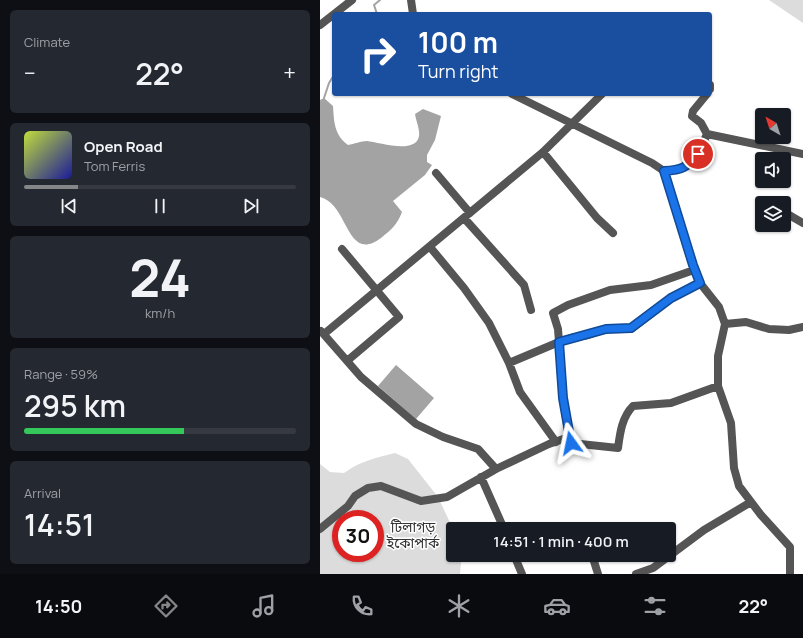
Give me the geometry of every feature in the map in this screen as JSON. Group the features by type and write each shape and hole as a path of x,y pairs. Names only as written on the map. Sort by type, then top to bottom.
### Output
{"street":[{"path":"337,12 352,0"},
{"path":"411,0 413,12"},
{"path":"320,25 332,16"},
{"path":"516,96 652,163 664,171 680,170 689,165 698,154 707,134"},
{"path":"496,469 478,448 443,437 416,424 361,377 322,332 430,248 543,152 600,96"},
{"path":"705,96 693,111 692,116 700,123 707,134 803,154"},
{"path":"543,152 597,218 613,233"},
{"path":"664,171 694,270 700,283 719,307 724,324 718,356 718,386 731,423 734,468 739,486 790,547 790,574"},
{"path":"436,174 467,216 524,285 532,310"},
{"path":"791,216 803,223"},
{"path":"430,248 480,309 509,363 520,392 556,442"},
{"path":"342,249 399,317 347,361"},
{"path":"694,270 651,285 610,290 568,305 553,313 558,329 563,398 571,443 618,448 621,430 626,416 633,406 671,403 718,386"},
{"path":"509,363 559,342 606,329 631,328 671,298 700,283"},
{"path":"724,324 746,322 769,329 789,330 803,327"},
{"path":"320,529 348,506 355,496 368,488 381,486 421,501 447,497 496,469 570,437"},
{"path":"482,477 501,522"},
{"path":"636,574 653,568 704,530 751,502"},
{"path":"517,562 522,574"},
{"path":"594,562 598,574"}],"green space":[{"path":"769,0 803,0 803,23"},
{"name":"টিলাগড় ইকোপার্ক","path":"395,453 408,459 438,497 450,522 446,522 446,562 461,562 460,574 320,574 320,464 330,472 344,473 375,458"}],"shaded area":[{"path":"324,98 333,106 334,122 337,132 343,141 348,145 367,141 396,146 411,145 416,142 419,136 415,114 423,109 441,116 435,140 427,155 427,162 432,165 425,175 393,201 402,212 398,220 385,235 370,244 361,244 354,238 337,210 330,202 320,197 320,100"},
{"path":"396,365 434,398 416,419 378,386"}],"waterway":[{"path":"376,12 374,5 380,0"},
{"path":"324,98 332,78"}],"route":[{"path":"571,443 563,398 559,342 606,329 631,328 671,298 700,283 664,171 680,170 689,165 698,154"}]}
